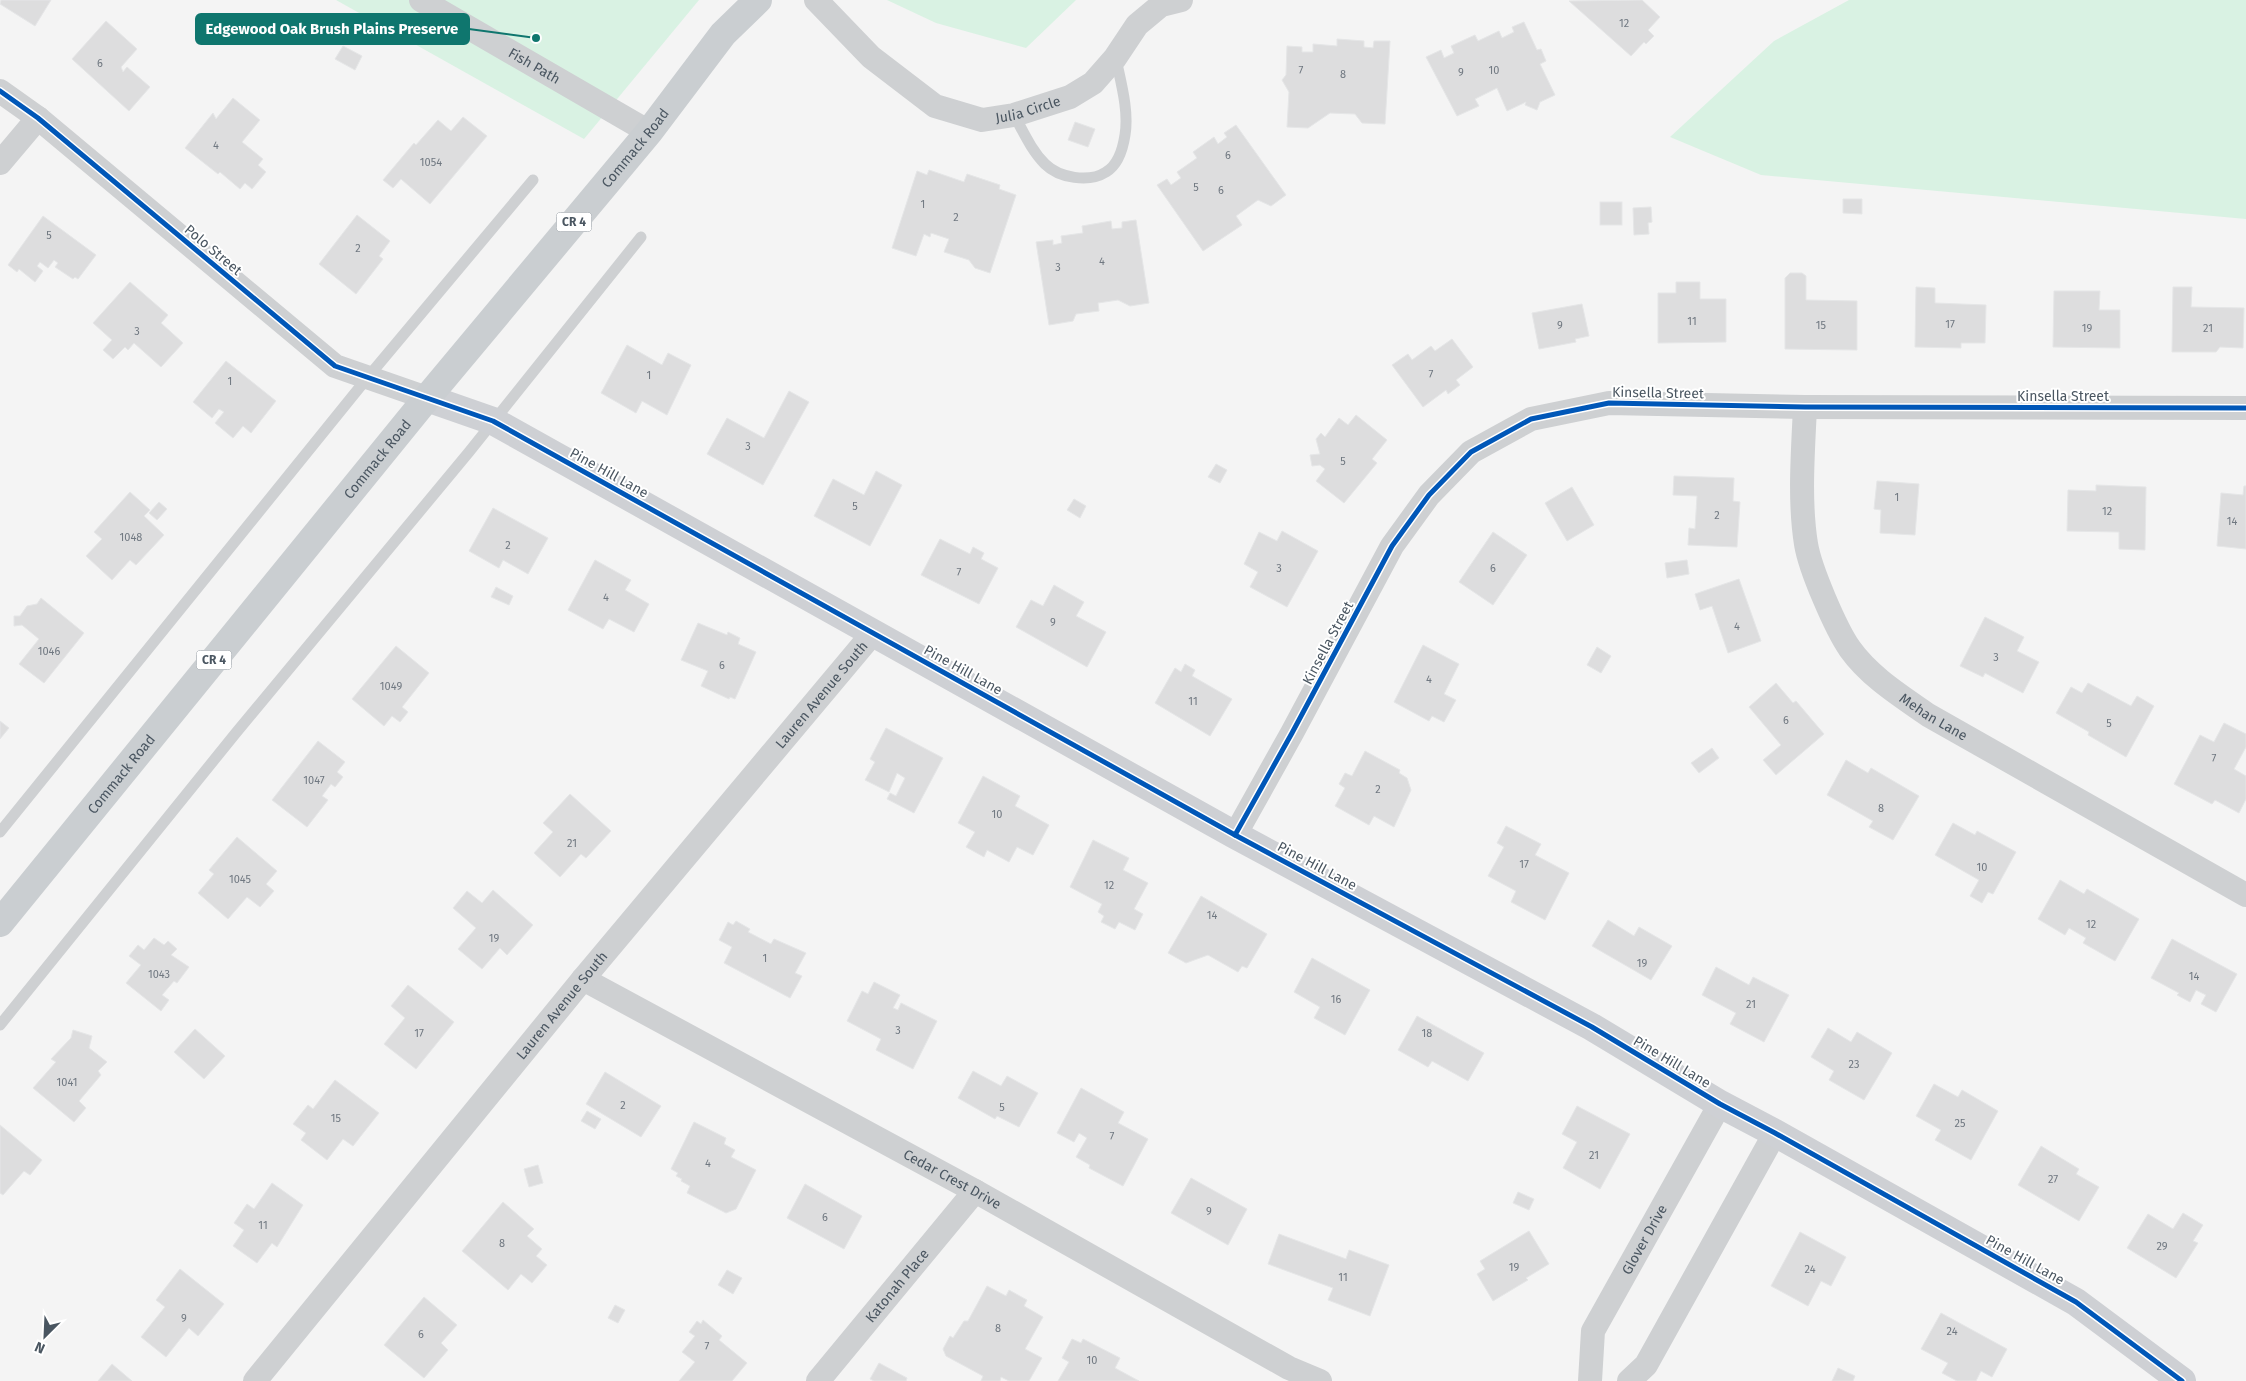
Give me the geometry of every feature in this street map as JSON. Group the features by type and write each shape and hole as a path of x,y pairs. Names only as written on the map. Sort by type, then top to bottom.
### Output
{"main road":[{"name":"Commack Road","path":"0,923 427,398 649,132 723,34 758,0"}],"street":[{"name":"Fish Path","path":"421,0 649,132"},
{"name":"Julia Circle","path":"816,0 871,57 935,106 982,120 1014,115 1070,98 1093,83 1115,58 1137,25 1160,5 1181,0"},
{"name":"Polo Street","path":"0,91 38,118 335,366 427,398"},
{"path":"0,164 38,118"},
{"name":"Pine Hill Lane","path":"427,398 493,421 1234,835 1592,1027 1720,1104 1775,1132 2076,1302 2182,1381"},
{"name":"Kinsella Street","path":"1234,835 1292,733 1392,546 1429,495 1471,452 1531,419 1609,403 1805,407 2246,408"},
{"name":"Mehan Lane","path":"1805,407 1802,477 1806,545 1826,602 1850,649 1883,684 1928,715 2246,895"},
{"name":"Lauren Avenue South","path":"255,1381 583,978 873,633"},
{"name":"Cedar Crest Drive","path":"583,978 975,1191 1288,1368 1320,1381"},
{"name":"Glover Drive","path":"1590,1381 1593,1331 1720,1104"},
{"path":"1629,1381 1646,1364 1775,1132"},
{"name":"Katonah Place","path":"818,1381 975,1191"}],"lane":[{"path":"1014,115 1030,144 1045,164 1054,171 1079,178 1107,172 1121,151 1125,134 1126,117 1115,58"},
{"path":"0,832 368,377 533,180"},
{"path":"0,1025 641,237"}],"green space":[{"path":"336,0 699,0 584,139"},
{"path":"887,0 1076,0 1026,48 936,23"},
{"path":"1849,0 2246,0 2246,219 1761,175 1670,137 1774,41"}],"building":[{"path":"1,0 51,0 35,26 0,4"},
{"path":"1642,0 1660,17 1648,30 1654,36 1646,44 1644,42 1631,56 1569,1"},
{"path":"106,21 137,49 121,67 123,72 127,67 150,87 129,111 72,59"},
{"path":"1524,22 1537,50 1541,49 1546,61 1540,64 1555,95 1540,102 1537,110 1525,105 1526,102 1507,111 1497,88 1475,99 1479,106 1457,116 1426,57 1441,50 1444,58 1454,53 1451,46 1475,35 1478,41 1499,31 1502,38 1514,32 1512,27"},
{"path":"1337,39 1364,41 1364,47 1373,48 1374,41 1390,41 1385,124 1362,123 1355,114 1330,113 1308,128 1287,127 1289,92 1282,80 1286,75 1287,46 1302,47 1302,52 1313,52 1313,44 1337,46"},
{"path":"343,46 362,56 355,70 335,59"},
{"path":"233,98 260,120 242,142 263,159 258,165 266,172 252,189 245,183 240,189 220,172 218,174 185,148 213,113 216,119"},
{"path":"463,117 487,136 430,204 401,179 393,188 383,180 414,143 416,145 438,120 451,131"},
{"path":"1075,122 1095,129 1088,147 1068,140"},
{"path":"1236,125 1286,195 1271,206 1258,200 1236,216 1242,225 1203,251 1157,185 1167,179 1171,185 1181,178 1177,172 1197,158 1193,152 1214,137 1218,144 1227,137 1224,133"},
{"path":"929,170 964,182 967,174 1000,185 999,189 1016,195 990,273 975,268 969,260 944,252 949,239 931,233 930,237 924,234 916,256 892,248 917,171 927,175"},
{"path":"1843,199 1862,199 1862,214 1843,213"},
{"path":"1600,202 1622,202 1622,225 1600,225"},
{"path":"1651,207 1652,222 1648,223 1649,234 1634,235 1633,208"},
{"path":"357,215 390,241 379,256 383,259 356,294 319,264"},
{"path":"43,216 96,255 78,279 75,277 73,279 55,267 58,263 54,260 48,268 40,262 37,266 43,271 35,282 19,269 17,272 8,265"},
{"path":"1136,220 1149,303 1130,306 1118,300 1098,303 1099,311 1076,314 1073,321 1049,325 1036,242 1053,240 1053,245 1062,243 1061,236 1083,233 1082,226 1111,221 1112,229 1122,228 1122,222"},
{"path":"1790,273 1802,273 1806,276 1806,300 1857,301 1857,350 1785,349 1785,278"},
{"path":"130,282 168,315 161,323 183,343 161,367 134,343 128,350 125,347 113,359 103,350 112,340 93,323"},
{"path":"1676,282 1700,282 1700,299 1726,299 1726,342 1658,343 1658,293 1676,293"},
{"path":"1916,287 1935,288 1935,303 1986,305 1985,343 1961,343 1961,348 1915,347"},
{"path":"2173,287 2192,287 2191,307 2244,308 2243,348 2220,347 2216,352 2172,352"},
{"path":"2054,291 2100,291 2099,310 2120,310 2120,348 2053,347"},
{"path":"1582,304 1589,336 1575,339 1576,342 1539,349 1532,313"},
{"path":"1452,339 1473,367 1456,380 1460,385 1448,394 1446,390 1423,407 1392,365 1408,354 1412,360 1431,346 1435,351"},
{"path":"627,345 662,365 668,353 691,365 667,415 642,401 636,413 601,393"},
{"path":"226,361 276,401 251,433 243,426 233,438 215,423 224,412 219,409 212,418 193,402"},
{"path":"789,391 809,402 763,485 707,454 727,418 764,438"},
{"path":"1356,415 1387,440 1372,459 1377,463 1344,503 1316,481 1325,469 1320,465 1312,466 1310,455 1320,454 1316,439 1321,433 1325,437 1339,418 1348,425"},
{"path":"1216,464 1227,470 1220,483 1208,477"},
{"path":"876,471 902,485 870,546 814,516 833,479 864,495"},
{"path":"1674,476 1734,478 1733,501 1740,502 1737,547 1688,545 1689,528 1695,529 1697,496 1673,495"},
{"path":"1877,481 1919,484 1915,535 1880,533 1881,510 1874,509"},
{"path":"2096,485 2146,487 2145,550 2119,549 2119,532 2067,531 2068,490 2096,491"},
{"path":"2244,486 2246,486 2246,549 2217,546 2221,493 2243,495"},
{"path":"1572,487 1594,525 1567,541 1545,503"},
{"path":"130,492 150,510 144,516 164,535 136,565 130,560 112,580 86,556 102,539 94,532"},
{"path":"1074,499 1086,506 1080,518 1067,510"},
{"path":"159,502 167,509 157,520 149,513"},
{"path":"493,508 548,538 528,574 503,560 499,568 469,551"},
{"path":"1282,531 1318,551 1287,607 1250,587 1258,572 1244,564 1259,532 1277,541"},
{"path":"1493,532 1527,555 1493,605 1459,582"},
{"path":"940,539 970,554 973,547 984,553 981,559 998,568 979,604 921,575"},
{"path":"595,560 631,580 625,590 649,604 634,632 609,619 603,629 568,610"},
{"path":"1687,560 1689,574 1667,578 1665,563"},
{"path":"1739,579 1761,641 1728,653 1712,606 1700,610 1695,594"},
{"path":"1054,585 1084,602 1076,616 1106,632 1087,667 1016,627 1031,600 1043,606"},
{"path":"496,587 513,596 509,605 491,597"},
{"path":"41,598 84,633 44,683 19,664 39,639 22,625 14,626 14,616 20,616 27,606 37,604"},
{"path":"1985,617 2024,637 2017,651 2039,662 2023,693 1985,673 1983,677 1960,666"},
{"path":"698,623 727,635 728,632 740,638 738,644 756,652 735,699 730,697 729,699 701,686 708,671 681,660"},
{"path":"1423,645 1459,664 1444,694 1456,700 1444,722 1432,716 1429,721 1394,702"},
{"path":"396,646 429,673 402,707 408,712 400,722 392,716 384,726 352,699"},
{"path":"1597,647 1611,656 1601,673 1587,665"},
{"path":"1185,664 1195,670 1192,676 1232,699 1210,736 1155,703 1175,668 1181,672"},
{"path":"1776,683 1793,703 1796,701 1824,734 1776,775 1763,760 1781,745 1749,707"},
{"path":"2088,683 2131,706 2137,696 2154,706 2126,757 2088,735 2089,732 2056,713 2071,687 2082,693"},
{"path":"0,721 9,728 0,739"},
{"path":"2224,723 2246,734 2246,747 2234,769 2246,776 2246,799 2239,813 2215,800 2212,804 2174,784 2200,735 2214,742"},
{"path":"886,728 943,758 914,813 887,799 890,793 896,796 905,778 897,773 889,792 865,780 875,762 870,759"},
{"path":"318,741 345,762 337,772 343,777 335,787 331,784 322,796 328,800 307,827 272,800"},
{"path":"1712,748 1719,758 1699,773 1691,763"},
{"path":"1365,751 1400,770 1399,773 1407,778 1411,790 1394,827 1374,816 1369,825 1335,806 1345,788 1339,784 1345,773 1352,776"},
{"path":"1846,760 1868,773 1871,768 1919,796 1893,840 1869,827 1873,821 1827,795"},
{"path":"983,776 1020,796 1015,806 1049,825 1033,855 1017,847 1009,862 987,850 984,857 966,847 975,832 958,823"},
{"path":"570,794 611,831 586,858 581,854 560,877 534,853 553,832 543,823"},
{"path":"1953,823 1975,835 1977,831 2016,852 1993,894 1988,892 1982,903 1970,896 1979,880 1935,855"},
{"path":"1506,826 1541,844 1535,855 1569,873 1545,920 1511,902 1516,891 1488,876 1504,847 1497,843"},
{"path":"237,837 277,871 266,884 274,891 260,907 247,897 228,919 198,893 214,874 209,870"},
{"path":"1093,840 1129,858 1123,870 1148,883 1134,909 1143,914 1135,930 1119,922 1115,929 1101,922 1104,916 1098,912 1102,904 1070,887"},
{"path":"2060,880 2084,894 2087,889 2139,919 2115,961 2083,943 2086,938 2069,928 2065,935 2038,919"},
{"path":"493,890 533,925 507,955 500,948 482,969 458,949 476,928 453,908 467,891 482,903"},
{"path":"1201,896 1267,934 1247,968 1242,966 1238,972 1208,955 1186,963 1168,953"},
{"path":"1608,920 1634,936 1639,927 1672,946 1651,980 1592,946"},
{"path":"736,921 750,929 748,932 771,944 774,939 806,953 795,973 802,976 790,998 724,963 732,947 719,940 728,922 733,925"},
{"path":"154,938 164,945 168,941 177,949 171,955 189,967 177,983 174,981 162,995 169,1000 161,1011 126,983 141,965 129,956 138,945 144,950"},
{"path":"2172,939 2237,974 2216,1012 2201,1004 2206,995 2196,990 2190,1002 2177,995 2179,993 2151,978"},
{"path":"1312,958 1370,990 1345,1035 1314,1018 1320,1007 1294,992"},
{"path":"1716,967 1749,985 1753,977 1789,995 1764,1042 1730,1024 1736,1013 1702,995"},
{"path":"874,982 900,995 893,1008 898,1010 901,1003 937,1021 913,1069 876,1050 881,1039 847,1021 862,991 868,994"},
{"path":"408,985 454,1022 416,1069 384,1044 405,1018 391,1006"},
{"path":"1417,1016 1484,1053 1468,1081 1432,1061 1428,1067 1398,1050"},
{"path":"1828,1028 1851,1042 1857,1032 1892,1053 1864,1100 1829,1080 1834,1071 1811,1057"},
{"path":"195,1029 225,1056 204,1079 174,1052"},
{"path":"73,1030 92,1036 89,1048 107,1062 98,1071 101,1075 79,1101 86,1108 74,1122 33,1088 56,1062 51,1059 71,1038"},
{"path":"973,1071 1001,1086 1007,1076 1038,1093 1019,1127 997,1116 995,1119 958,1098"},
{"path":"605,1072 661,1106 641,1137 586,1104"},
{"path":"335,1080 379,1113 353,1146 343,1139 327,1160 301,1140 306,1133 293,1124 308,1105 313,1109"},
{"path":"1934,1084 1958,1097 1962,1090 1998,1111 1971,1160 1935,1140 1941,1130 1916,1116"},
{"path":"1081,1088 1124,1112 1118,1123 1148,1139 1123,1186 1089,1168 1090,1165 1076,1157 1087,1138 1079,1133 1074,1142 1057,1133"},
{"path":"1577,1106 1630,1134 1600,1189 1563,1168 1577,1142 1562,1134"},
{"path":"587,1111 601,1119 595,1129 581,1121"},
{"path":"694,1122 726,1138 724,1144 735,1150 731,1157 756,1170 736,1209 726,1213 687,1193 690,1186 681,1181 682,1179 676,1176 678,1173 671,1169"},
{"path":"0,1125 42,1160 30,1175 24,1171 3,1195 0,1193"},
{"path":"2041,1146 2079,1169 2076,1174 2099,1187 2079,1221 2018,1185"},
{"path":"538,1165 543,1183 529,1187 524,1169"},
{"path":"1191,1178 1247,1209 1228,1245 1171,1213"},
{"path":"272,1183 303,1205 277,1247 272,1243 257,1263 233,1246 244,1230 234,1223 247,1204 254,1209"},
{"path":"805,1184 862,1216 844,1249 787,1218"},
{"path":"1518,1192 1534,1199 1529,1210 1513,1203"},
{"path":"503,1202 534,1229 527,1236 542,1249 536,1256 547,1265 532,1283 521,1274 508,1290 462,1251"},
{"path":"2183,1213 2203,1225 2193,1241 2198,1243 2176,1278 2127,1248 2148,1214 2173,1229"},
{"path":"1529,1231 1549,1264 1526,1278 1528,1280 1493,1301 1477,1274 1485,1269 1480,1261"},
{"path":"1800,1232 1846,1257 1831,1286 1821,1281 1808,1306 1771,1286"},
{"path":"1279,1234 1346,1259 1349,1250 1389,1265 1370,1316 1328,1300 1333,1288 1268,1264"},
{"path":"180,1269 224,1304 198,1336 189,1328 166,1357 141,1337 165,1307 156,1300"},
{"path":"727,1270 742,1278 733,1294 718,1285"},
{"path":"987,1286 1006,1296 1009,1290 1027,1300 1024,1306 1043,1317 1025,1349 1042,1358 1029,1381 1009,1381 1001,1377 1000,1381 981,1381 983,1376 946,1356 943,1349 950,1336 953,1338 964,1321 968,1321"},
{"path":"424,1297 457,1325 441,1343 448,1350 424,1378 384,1345"},
{"path":"615,1305 625,1310 618,1323 608,1318"},
{"path":"1941,1313 2007,1349 1992,1377 1981,1371 1976,1381 1957,1381 1942,1373 1948,1363 1921,1349"},
{"path":"703,1320 722,1336 719,1340 747,1363 732,1381 679,1381 695,1362 682,1352 695,1336 689,1332 697,1321 701,1324"},
{"path":"1072,1339 1081,1343 1083,1339 1120,1358 1115,1368 1139,1381 1058,1381 1069,1362 1062,1358"},
{"path":"879,1363 907,1378 906,1381 874,1381 870,1379"},
{"path":"112,1364 132,1381 98,1381"},
{"path":"1838,1368 1855,1376 1853,1381 1832,1381"}],"cycle path":[{"path":"0,91 38,118 335,366 493,421 1235,835 1592,1027 1720,1104 2076,1302 2182,1381"},
{"path":"1235,835 1392,546 1429,495 1471,452 1531,419 1609,403 1805,407 2246,408"}],"place":[{"name":"Edgewood Oak Brush Plains Preserve","path":"536,38"}]}
